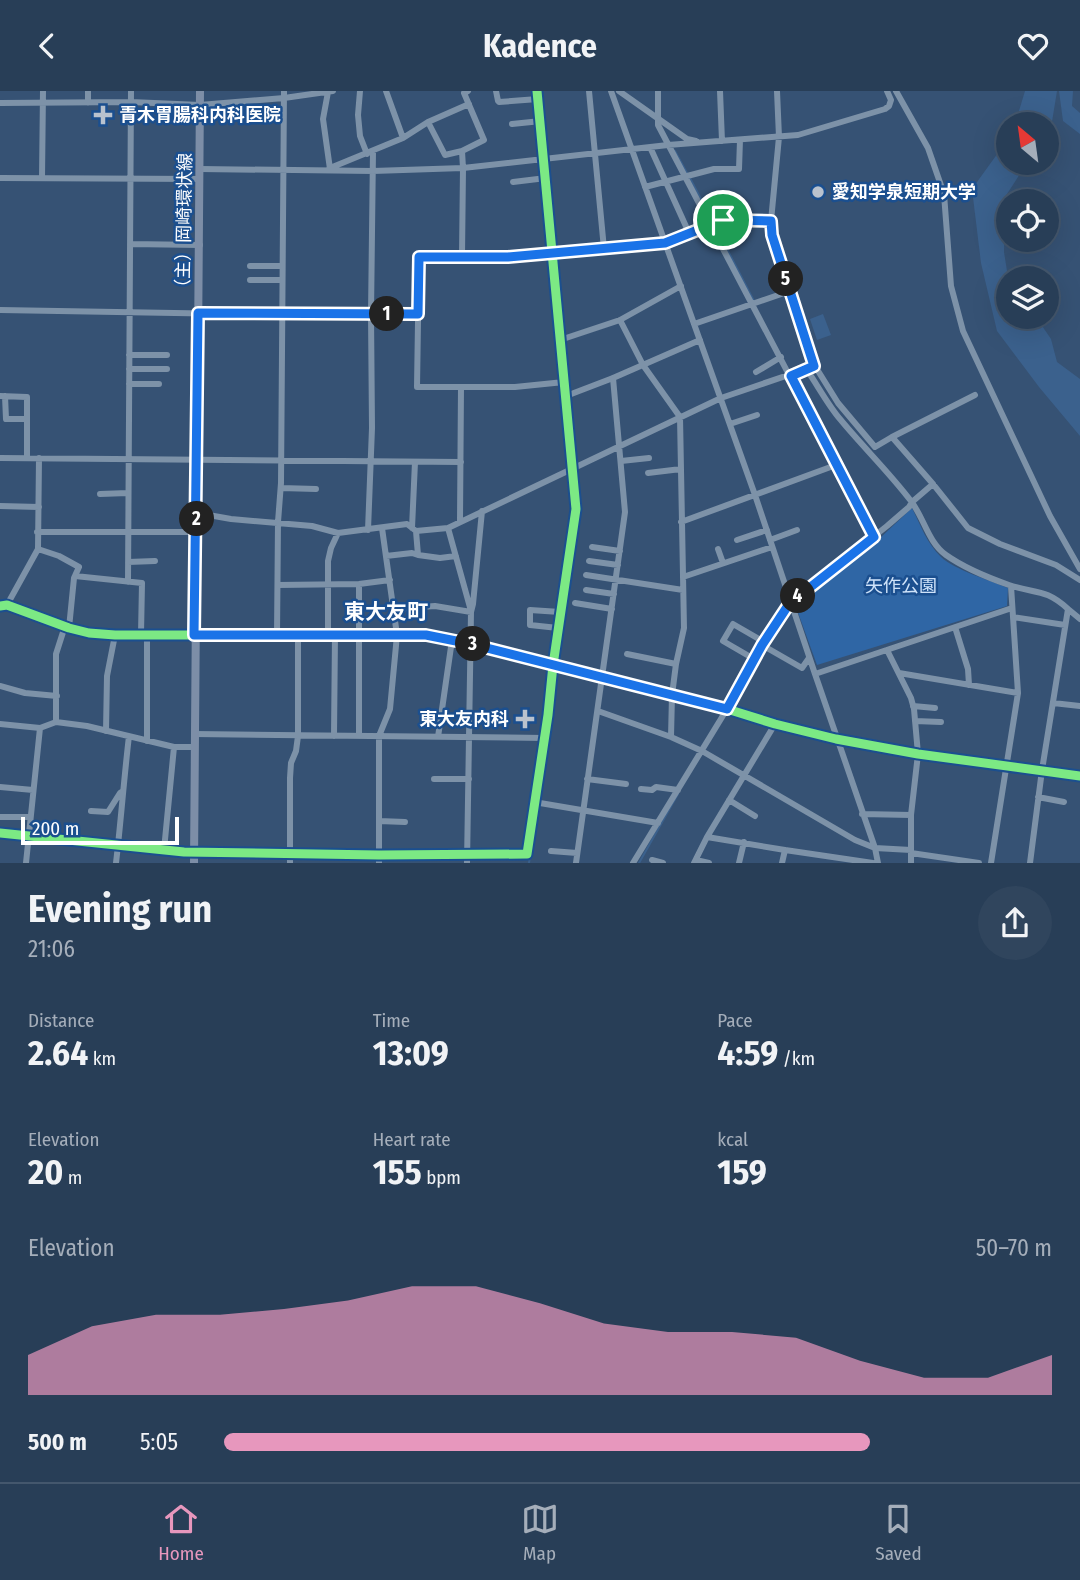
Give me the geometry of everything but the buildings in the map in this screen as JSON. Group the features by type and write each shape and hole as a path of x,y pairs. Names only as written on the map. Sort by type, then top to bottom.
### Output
{"main road":[{"name":"（主）岡崎環状線","path":"194,863 200,91"}],"street":[{"path":"42,178 43,91"},
{"path":"88,91 88,103"},
{"path":"128,582 131,91"},
{"path":"0,103 200,105 331,91 323,119 330,170"},
{"path":"360,91 360,136 370,153 373,171 368,530"},
{"path":"386,91 402,138"},
{"path":"428,123 445,155 462,151 484,140 464,93 468,91"},
{"path":"0,833 194,852 379,859 527,854 576,509 538,95 499,102 496,91"},
{"path":"589,91 604,249"},
{"path":"611,91 755,495 875,848 876,863 707,837"},
{"path":"619,91 687,139 710,142"},
{"path":"657,91 658,125 874,537"},
{"path":"720,91 722,141"},
{"path":"777,91 779,137 772,235 811,368 839,418 912,502 943,553 1011,586 1051,596 1080,619"},
{"path":"200,169 373,171 463,168 668,145 798,135 885,109 890,106 891,100 887,91"},
{"path":"896,91 928,148 944,194 951,286 963,331 1050,516 1080,569"},
{"path":"277,635 284,95"},
{"path":"330,170 469,104"},
{"path":"512,124 541,121"},
{"path":"645,187 714,169 739,169 740,140"},
{"path":"650,147 689,233"},
{"path":"462,151 462,257"},
{"path":"0,178 200,179"},
{"path":"513,181 546,178"},
{"path":"564,382 515,387 417,387 419,257 508,257 665,243 723,220 771,221"},
{"path":"130,244 200,245"},
{"path":"250,266 282,266"},
{"path":"250,280 282,281"},
{"path":"560,340 620,320 681,286"},
{"path":"694,324 790,291"},
{"path":"0,310 418,314"},
{"path":"620,320 643,365 680,418 684,628 672,695 671,737"},
{"path":"566,396 700,340"},
{"path":"129,355 167,355"},
{"path":"756,372 781,357"},
{"path":"197,513 231,519 312,526 338,533 407,524 414,529 448,528 721,398 811,368"},
{"path":"811,368 875,447 975,395"},
{"path":"129,369 167,369"},
{"path":"576,863 625,512 613,378"},
{"path":"130,384 159,384"},
{"path":"460,521 461,387"},
{"path":"27,419 6,419 2,396 27,397 27,419 27,459"},
{"path":"730,424 757,415"},
{"path":"892,437 968,529 1056,565 1080,580"},
{"path":"0,458 461,462"},
{"path":"39,458 38,549 3,606 67,627 89,633 115,635 426,635 552,664 836,739 918,754 1080,776"},
{"path":"621,461 649,458"},
{"path":"415,461 414,529 418,555"},
{"path":"681,522 836,465"},
{"path":"648,473 681,469"},
{"path":"634,863 727,709 763,643 791,602 874,537 933,484"},
{"path":"281,488 316,489"},
{"path":"100,494 128,493"},
{"path":"0,506 39,507"},
{"path":"467,863 471,612 482,511"},
{"path":"379,859 379,736 390,709 397,635 382,528"},
{"path":"448,528 471,612"},
{"path":"737,540 766,530"},
{"path":"683,576 723,563 797,530"},
{"path":"37,532 197,532"},
{"path":"334,736 328,561 338,533"},
{"path":"592,547 620,551"},
{"path":"38,549 79,567 75,576 67,627 56,654 56,722"},
{"path":"718,549 723,563"},
{"path":"386,556 412,553 440,558 456,556"},
{"path":"128,562 155,561"},
{"path":"589,561 618,565"},
{"path":"586,575 682,590"},
{"path":"75,576 142,583 147,741"},
{"path":"278,585 359,585 390,580"},
{"path":"359,585 359,736"},
{"path":"991,863 1018,693 1011,586"},
{"path":"586,590 614,594"},
{"path":"575,603 611,608"},
{"path":"395,610 435,606 471,612"},
{"path":"814,674 1012,608"},
{"path":"1030,863 1068,609"},
{"path":"558,628 530,625 530,610 561,612"},
{"path":"1013,617 1065,625"},
{"path":"754,659 723,641 733,624 802,668 809,658"},
{"path":"955,627 968,669 969,685"},
{"path":"106,731 107,676 115,635"},
{"path":"290,863 290,778 298,736 298,635"},
{"path":"438,737 452,640"},
{"path":"887,650 911,698 915,720 918,754 911,815 911,863"},
{"path":"626,654 676,664"},
{"path":"899,673 1018,693"},
{"path":"0,686 25,693 57,696"},
{"path":"1053,703 1080,706"},
{"path":"913,706 935,708"},
{"path":"598,711 702,751 855,840 875,848 979,863"},
{"path":"915,720 941,722"},
{"path":"0,724 40,729 56,722 87,726 174,747 195,747"},
{"path":"709,863 695,861 775,724"},
{"path":"26,863 40,729"},
{"path":"194,734 545,738"},
{"path":"116,863 129,736"},
{"path":"164,849 174,747"},
{"path":"433,779 469,779"},
{"path":"587,779 625,784"},
{"path":"0,787 33,790"},
{"path":"640,789 652,790 656,787 678,790"},
{"path":"91,811 108,812 123,792"},
{"path":"1038,797 1064,802"},
{"path":"729,800 755,816"},
{"path":"534,802 658,823"},
{"path":"862,814 911,815"},
{"path":"1,817 30,817"},
{"path":"379,821 405,822"},
{"path":"739,863 744,842"},
{"path":"782,863 785,850"},
{"path":"551,851 577,853"},
{"path":"652,860 663,863"}],"green space":[{"name":"矢作公園","path":"912,508 936,552 947,562 963,570 1008,588 1007,606 817,665 796,607 879,539"}],"shaded area":[{"path":"1025,91 1057,91 1054,112 1019,112"},
{"path":"1059,91 1073,91 1072,106 1080,113 1080,134 1063,121"},
{"path":"996,156 996,175 1019,175 1010,189 996,189 996,252 1004,252 1006,266 996,266 996,327 981,263 972,189"},
{"path":"823,314 831,335 817,340 810,319"},
{"path":"1044,329 1051,339 1057,362 1080,379 1080,436 1039,387 997,331"}],"waterway":[{"path":"541,91 546,155"},
{"path":"675,151 687,173"},
{"path":"547,161 550,201"},
{"path":"690,178 754,301"},
{"path":"794,377 875,531"},
{"path":"557,663 559,644"},
{"path":"639,863 678,794"},
{"path":"529,863 532,842"}],"cycle path":[{"path":"0,833 184,852 527,854 576,509 537,91"},
{"path":"0,606 7,605 69,628 115,635 426,635 471,644 836,739 918,754 1080,776"}],"place":[{"name":"青木胃腸科内科医院","path":"103,115"},
{"name":"愛知学泉短期大学","path":"818,192"},
{"name":"東大友内科","path":"525,719"}],"district":[{"name":"東大友町","path":"386,612"}],"route":[{"path":"723,220 771,221 772,235 814,366 791,376 874,537 789,604 762,645 727,709 426,635 194,635 198,313 418,314 419,257 508,257 665,243 723,220"}]}
